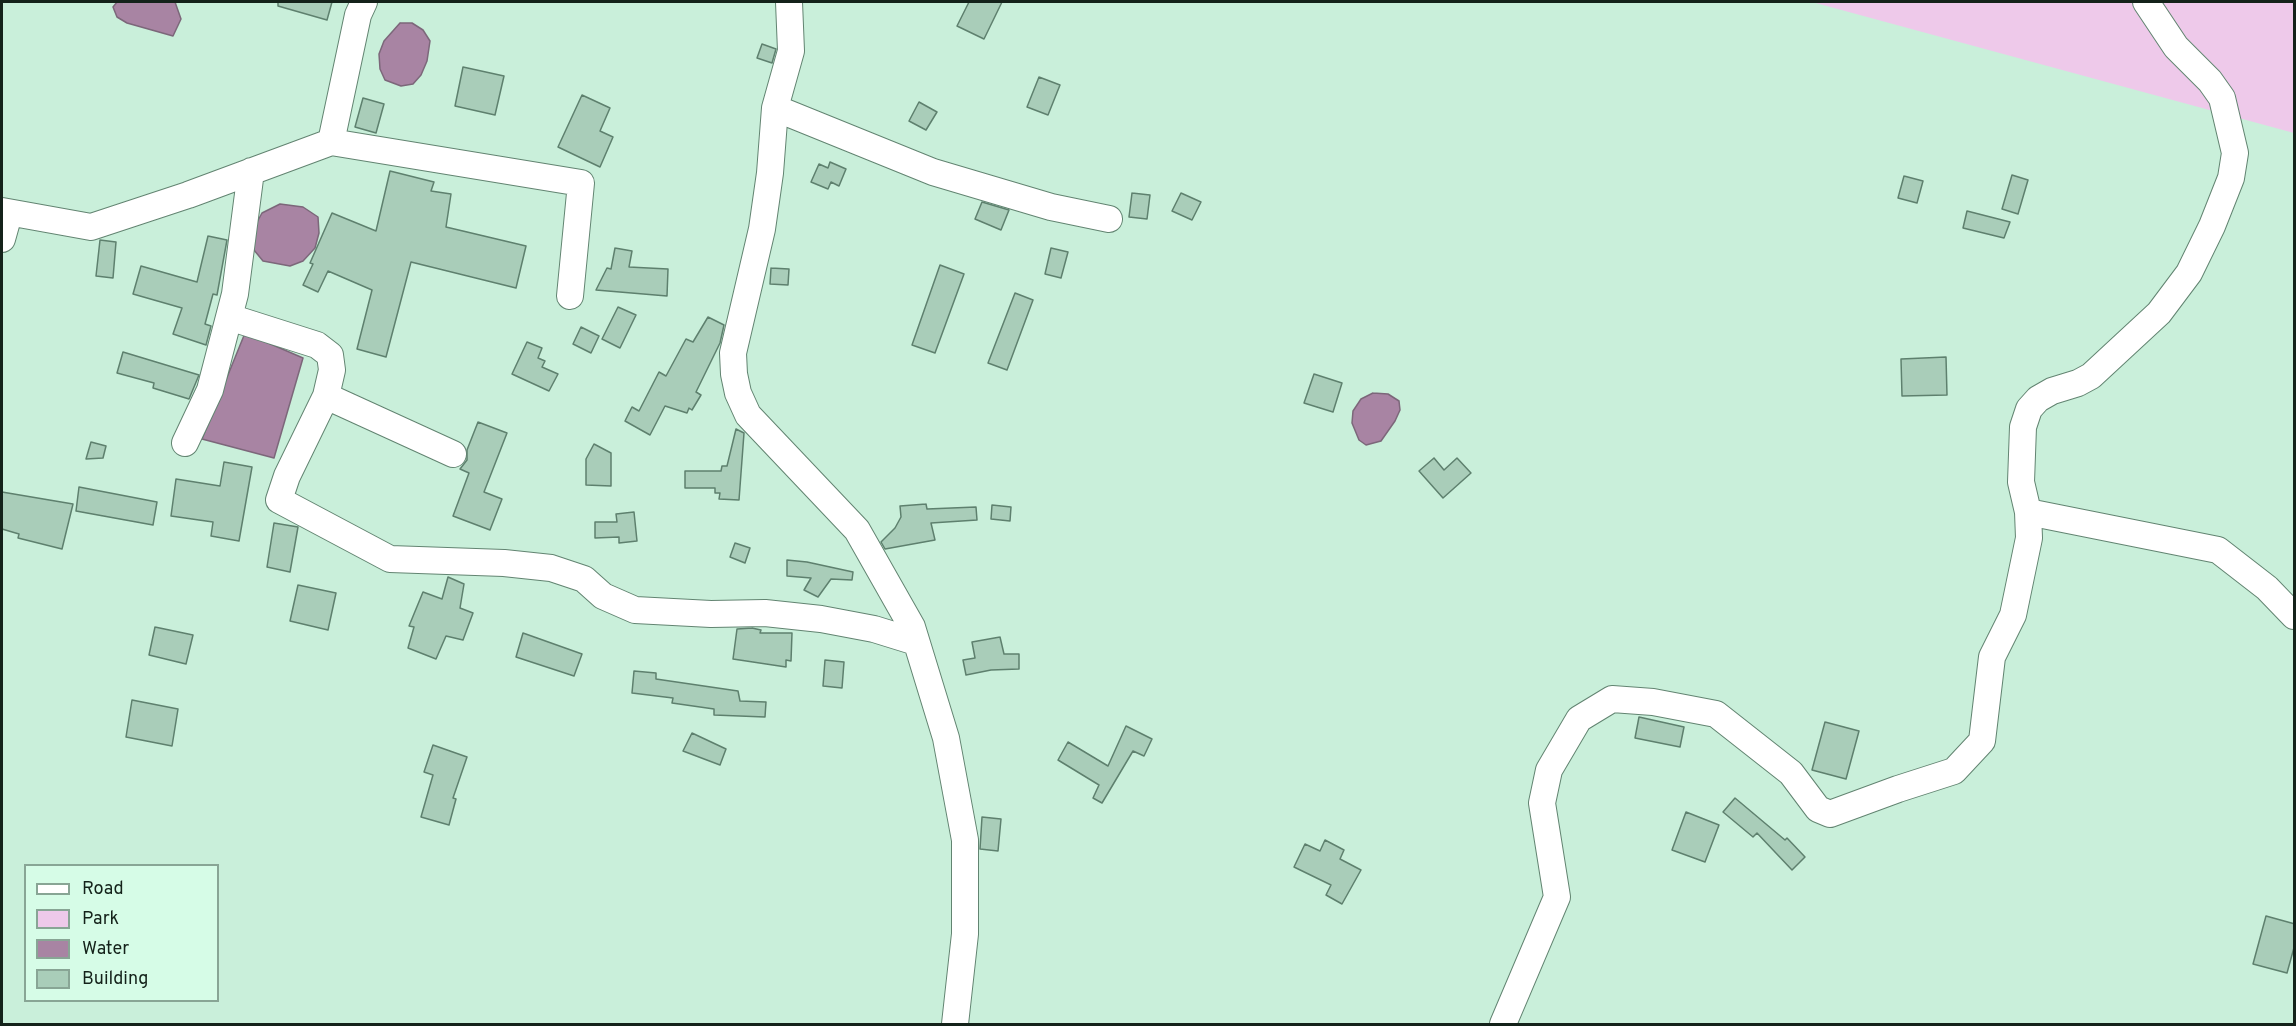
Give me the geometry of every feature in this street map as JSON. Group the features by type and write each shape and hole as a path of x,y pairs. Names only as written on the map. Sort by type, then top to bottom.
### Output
{"street":[{"path":"331,141 358,15 364,2"},
{"path":"789,2 791,51 775,108 770,173 762,229 733,353 734,374 738,393 748,415 856,530 912,627 946,738 964,840 965,934 955,1024"},
{"path":"1503,1024 1557,897 1542,803 1549,770 1579,719 1612,699 1653,702 1716,714 1791,773 1818,809 1830,814 1954,771 1982,741 1992,657 2013,615 2029,538 2028,512 2021,482 2023,427 2029,409 2038,399 2052,391 2079,383 2091,376 2159,313 2189,273 2231,178 2235,153 2222,98 2210,81 2176,47 2146,2"},
{"path":"775,108 933,172 1051,207 1109,219"},
{"path":"2,240 5,213 91,227 188,195 331,141 581,183 570,296"},
{"path":"185,443 210,390 235,294 251,171"},
{"path":"229,317 317,345 330,355 332,370 326,396 291,467 279,500 390,559 504,562 551,568 584,579 603,596 635,610 711,614 765,613 821,619 874,629 916,642"},
{"path":"326,396 453,454"},
{"path":"2028,512 2218,550 2267,588 2295,616"}],"green space":[{"path":"1812,2 2294,2 2294,133"}],"water":[{"path":"117,2 175,2 181,19 173,36 127,23 117,17 113,7"},
{"path":"400,23 412,23 423,30 430,41 427,61 421,75 413,84 401,86 385,80 380,69 379,54 384,41"},
{"path":"280,204 303,207 318,217 319,233 315,248 303,261 290,266 263,261 254,250 253,236 262,213"},
{"path":"245,333 303,358 274,458 202,439"},
{"path":"1373,393 1388,394 1399,401 1400,410 1381,441 1366,445 1359,440 1352,423 1353,411 1361,399"}],"building":[{"path":"278,2 332,2 327,20 278,6"},
{"path":"969,2 1002,2 984,39 957,26"},
{"path":"762,44 776,49 772,63 757,58"},
{"path":"463,67 504,76 495,115 455,106"},
{"path":"1039,77 1060,85 1048,115 1027,107"},
{"path":"582,95 610,108 600,131 613,137 600,167 558,147"},
{"path":"363,98 384,104 376,133 355,127"},
{"path":"919,102 937,112 926,130 909,121"},
{"path":"830,162 846,169 839,186 831,182 828,189 811,182 819,164 828,168"},
{"path":"390,171 434,182 431,191 451,194 446,227 526,246 516,288 411,262 386,357 357,349 372,290 328,271 318,292 303,285 332,213 376,231"},
{"path":"2012,175 2028,180 2018,214 2002,209"},
{"path":"1904,176 1923,181 1917,203 1898,198"},
{"path":"1132,193 1150,195 1147,219 1129,217"},
{"path":"1181,193 1201,202 1192,220 1172,211"},
{"path":"982,202 1009,210 1001,230 975,219"},
{"path":"1967,211 2010,222 2004,238 1963,228"},
{"path":"208,236 227,240 217,295 213,294 205,324 211,326 206,345 173,334 182,308 133,294 141,266 197,282"},
{"path":"100,240 116,242 113,278 96,276"},
{"path":"615,248 632,251 629,267 668,269 667,296 596,290 607,268 611,269"},
{"path":"1051,248 1068,252 1061,278 1045,274"},
{"path":"940,265 964,274 935,353 912,345"},
{"path":"771,268 789,269 788,285 770,284"},
{"path":"1015,293 1033,300 1007,370 988,363"},
{"path":"618,307 636,315 620,348 602,339"},
{"path":"708,317 724,325 720,343 696,392 701,395 692,410 689,408 687,413 665,406 650,435 625,421 632,407 639,411 659,372 666,376 686,339 693,342"},
{"path":"581,327 599,336 591,353 573,344"},
{"path":"527,342 542,348 538,358 545,361 542,367 558,374 549,391 512,374"},
{"path":"123,352 199,375 189,399 153,388 154,383 117,373"},
{"path":"1946,357 1947,395 1902,396 1901,359"},
{"path":"1314,374 1342,383 1333,412 1304,403"},
{"path":"478,422 507,433 484,492 502,499 490,530 453,516 469,473 460,469 467,460 467,450"},
{"path":"736,429 744,433 739,500 719,499 720,493 715,493 715,488 685,488 685,471 721,471 722,466 727,466"},
{"path":"91,442 106,446 103,458 86,459"},
{"path":"594,444 611,453 611,486 586,485 586,459"},
{"path":"1434,458 1444,470 1457,458 1471,473 1443,498 1419,471"},
{"path":"224,462 252,467 239,541 211,536 213,522 171,516 176,479 220,486"},
{"path":"79,487 157,502 153,525 76,511"},
{"path":"2,492 73,504 62,549 18,538 19,534 2,529"},
{"path":"926,504 927,509 976,507 977,520 931,523 935,540 885,549 881,542 895,528 901,517 900,506"},
{"path":"992,505 1011,507 1010,521 991,519"},
{"path":"634,512 637,541 619,543 619,537 595,538 595,522 617,522 616,514"},
{"path":"274,523 298,527 290,572 267,567"},
{"path":"735,543 750,548 745,563 730,557"},
{"path":"787,560 853,572 852,580 831,579 818,597 804,590 811,578 787,576"},
{"path":"448,577 464,584 460,608 473,613 463,640 446,636 436,659 408,648 414,627 409,626 423,592 442,599"},
{"path":"298,585 336,593 328,630 290,621"},
{"path":"155,627 193,635 186,664 149,655"},
{"path":"737,629 761,630 760,633 792,633 791,661 786,660 786,667 733,659"},
{"path":"523,633 582,654 574,676 516,657"},
{"path":"1000,637 1004,654 1019,654 1019,669 991,670 966,675 963,660 975,658 972,642"},
{"path":"825,660 844,662 842,688 823,686"},
{"path":"634,671 656,673 656,679 738,691 740,701 766,702 765,717 714,715 714,709 672,703 673,698 632,693"},
{"path":"132,700 178,709 172,746 126,737"},
{"path":"1639,717 1684,727 1680,747 1635,738"},
{"path":"1825,722 1859,731 1846,779 1812,770"},
{"path":"1126,726 1152,739 1144,756 1133,751 1102,803 1093,798 1099,785 1058,760 1068,742 1108,766"},
{"path":"692,733 726,749 720,765 683,751"},
{"path":"433,745 467,757 453,798 456,799 449,825 421,817 433,775 424,772"},
{"path":"1735,798 1785,840 1787,838 1805,857 1792,870 1757,833 1753,837 1723,812"},
{"path":"1686,812 1719,825 1705,862 1672,850"},
{"path":"982,817 1001,819 998,851 980,849"},
{"path":"1325,840 1344,850 1340,859 1361,870 1342,904 1326,895 1331,885 1294,867 1305,844 1320,851"},
{"path":"2266,916 2295,924 2295,944 2287,973 2253,964"}]}
